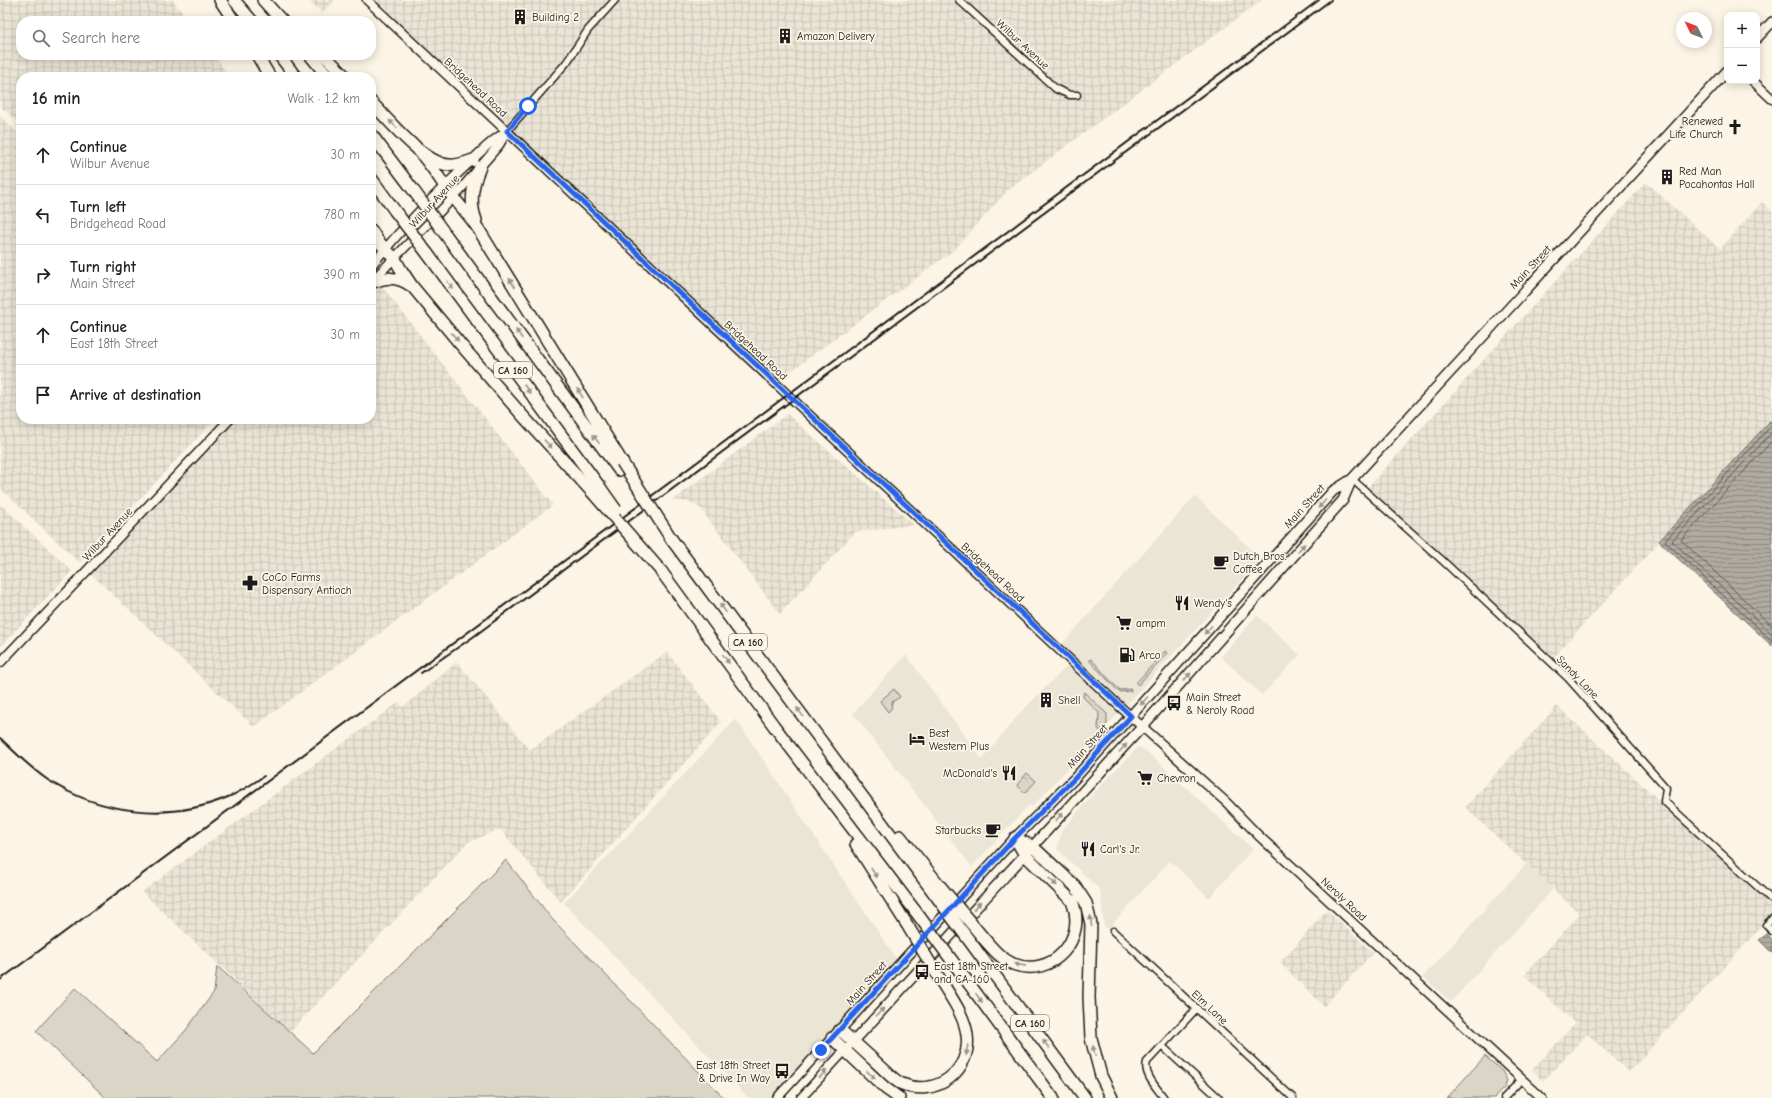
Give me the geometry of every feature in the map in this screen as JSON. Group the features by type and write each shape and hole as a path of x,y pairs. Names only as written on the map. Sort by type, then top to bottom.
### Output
{"highway":[{"path":"220,0 231,16"},
{"path":"234,0 248,16"},
{"path":"267,4 278,16"},
{"path":"267,4 283,16"},
{"path":"260,60 267,72"},
{"path":"283,60 292,72"},
{"path":"314,60 324,72"},
{"path":"329,60 341,72"},
{"path":"376,107 426,156 441,164 456,165 476,163 471,202 479,230"},
{"name":"CA 160","path":"376,141 621,466 672,540 823,744 937,890 974,947 1085,1098"},
{"path":"414,145 479,230 621,466"},
{"name":"CA 160","path":"376,185 595,489 661,571 774,726 916,912 1053,1098"},
{"path":"376,237 385,249 395,258 412,286 522,415 595,489"},
{"path":"376,281 398,278 412,286"},
{"path":"774,726 782,745 851,837 941,980 959,1013 967,1033 966,1055 957,1073 948,1080 939,1085 919,1089 901,1083 840,1030"},
{"path":"1015,838 1032,846 1075,886 1081,894 1088,909 1092,936 1090,997 1091,1038 1101,1076 1112,1098"},
{"path":"937,890 1003,959 1012,964 1030,967 1040,966 1054,960 1066,950 1071,942 1077,921 1076,910 1072,901 1025,855 1015,838"},
{"path":"832,1038 885,1088 899,1098"}],"main road":[{"path":"1760,35 1772,22"},
{"name":"Main Street","path":"854,1041 1142,727 1342,500 1352,480 1724,74"},
{"name":"Main Street","path":"832,1038 1015,838 1075,778 1333,491 1352,480"}],"street":[{"name":"Bridgehead Road","path":"367,0 1131,716"},
{"name":"Wilbur Avenue","path":"376,260 444,186 499,145 507,131 567,62 588,30 615,0"},
{"name":"Wilbur Avenue","path":"959,0 1056,89 1070,95 1077,95"},
{"path":"1756,84 1772,99"},
{"name":"Wilbur Avenue","path":"376,277 454,197 476,163"},
{"name":"Wilbur Avenue","path":"0,663 225,424"},
{"name":"Sandy Lane","path":"1352,480 1568,678 1666,788 1664,801 1772,900"},
{"name":"Neroly Road","path":"1131,716 1226,802 1259,836 1542,1098"},
{"path":"1772,919 1766,925 1772,931"},
{"name":"Elm Lane","path":"1113,931 1293,1098"},
{"path":"1164,1098 1145,1068 1147,1062 1197,1008"},
{"path":"777,1098 832,1038"},
{"path":"801,1098 854,1041"},
{"path":"1162,1046 1219,1098"},
{"path":"1504,1098 1522,1079"}],"shaded area":[{"path":"0,0 173,0 184,16 16,16 16,60 218,60 226,72 16,72 16,120 0,106"},
{"path":"308,0 335,0 322,13"},
{"path":"373,0 1262,0 1009,189 954,250 779,380"},
{"path":"0,116 16,131 16,424 210,424 80,563 0,488"},
{"path":"1646,182 1720,249 1762,202 1772,211 1772,423 1770,421 1553,658 1368,487"},
{"path":"381,285 553,505 254,727 91,574 231,424 376,424 376,288"},
{"path":"787,414 914,525 855,532 780,614 700,508 690,502 673,500"},
{"path":"1195,496 1261,559 1032,807 1029,805 972,867 853,713 906,655 982,759 1020,713 1075,658 1062,644"},
{"path":"0,504 72,571 0,647"},
{"path":"1257,615 1300,655 1262,695 1221,657"},
{"path":"667,652 721,722 561,902 500,829 467,843 290,1032 142,892 399,702 403,707 457,662 530,750"},
{"path":"1557,706 1772,905 1772,915 1629,1072 1587,1034 1543,1081 1532,1070 1575,1023 1524,975 1580,914 1465,807"},
{"path":"736,719 897,960 773,1098 748,1098 564,903"},
{"path":"1138,747 1144,749 1253,849 1209,898 1170,861 1108,929 1104,925 1100,890 1057,849 1062,830 1100,786"},
{"path":"1526,864 1553,889 1451,1002 1423,977"},
{"path":"1327,910 1373,953 1324,1006 1280,963"}],"green space":[{"path":"1165,651 1167,653 1138,685 1136,683"},
{"path":"1091,659 1120,690 1131,689 1131,691 1119,692 1089,660"},
{"path":"894,689 900,697 892,702 891,709 888,712 880,701"},
{"path":"1084,692 1107,714 1107,724 1100,731 1098,728 1099,713 1083,697"},
{"path":"1027,773 1036,781 1025,793 1017,785"},
{"path":"506,860 552,919 724,1098 106,1098 36,1031 75,988 157,1062 186,1030 214,992 217,966 313,1053"},
{"path":"1485,1056 1502,1071 1507,1080 1505,1087 1494,1098 1447,1098"}],"water":[{"path":"1770,421 1772,423 1772,646 1659,541"},
{"path":"1767,934 1772,939 1772,953 1759,940"}],"railway":[{"path":"0,980 1319,0"},
{"path":"421,673 473,637 1331,0"},
{"path":"0,738 35,770 68,792 90,801 136,811 159,812 183,810 206,805 237,793 264,776"}],"place":[{"name":"Building 2","path":"520,17"},
{"name":"Amazon Delivery","path":"785,36"},
{"name":"Renewed Life Church","path":"1735,127"},
{"name":"Red Man Pocahontas Hall","path":"1667,177"},
{"name":"Dutch Bros. Coffee","path":"1221,562"},
{"name":"CoCo Farms Dispensary Antioch","path":"250,583"},
{"name":"Wendy's","path":"1182,603"},
{"name":"ampm","path":"1124,623"},
{"name":"Arco","path":"1127,655"},
{"name":"Shell","path":"1046,700"},
{"name":"Main Street & Neroly Road","path":"1174,703"},
{"name":"Best Western Plus","path":"917,739"},
{"name":"McDonald's","path":"1009,773"},
{"name":"Chevron","path":"1145,778"},
{"name":"Starbucks","path":"993,830"},
{"name":"Carl's Jr.","path":"1088,849"},
{"name":"East 18th Street and CA-160","path":"922,972"},
{"name":"East 18th Street & Drive In Way","path":"782,1071"}],"route":[{"path":"528,106 507,131 1131,716 1075,778 1015,838 821,1050"}]}
